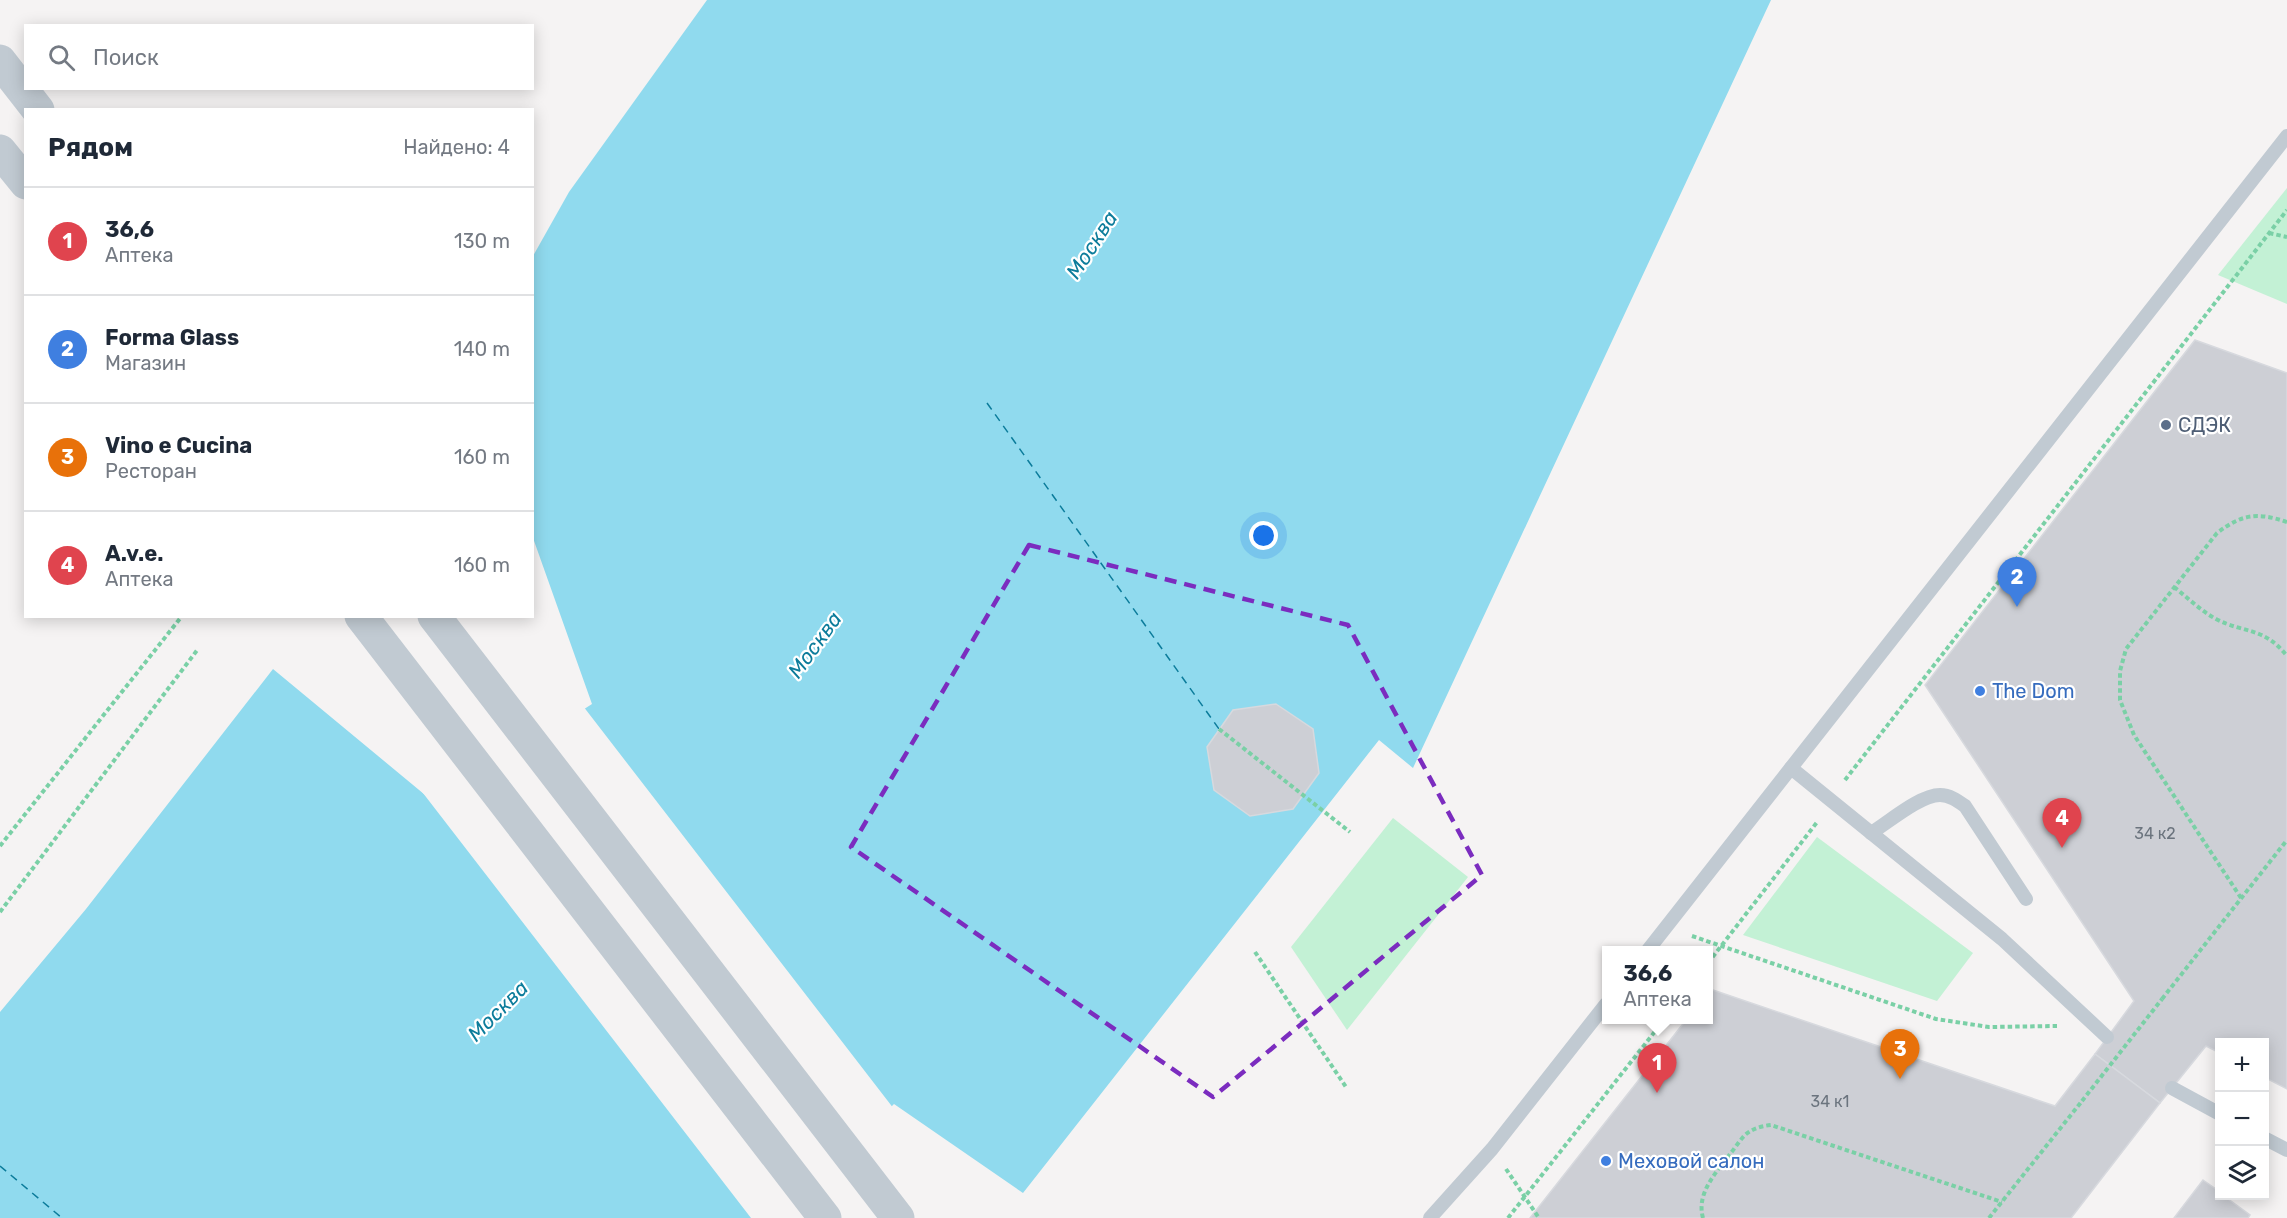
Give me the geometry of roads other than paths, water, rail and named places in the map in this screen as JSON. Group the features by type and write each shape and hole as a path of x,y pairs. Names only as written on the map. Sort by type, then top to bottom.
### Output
{"street":[{"path":"0,61 36,108"},
{"path":"0,151 24,181"},
{"path":"363,618 825,1218"},
{"path":"436,618 898,1218"}],"lane":[{"path":"1652,946 2287,135"},
{"path":"1791,768 2002,939 2107,1037"},
{"path":"1871,833 1926,797 1941,795 1954,798 1965,806 2026,899"},
{"path":"1430,1218 1492,1149 1602,1009"},
{"path":"2172,1088 2215,1111"},
{"path":"2269,1140 2287,1150"}],"water":[{"name":"Москва","path":"707,0 1771,0 1413,768 1379,740 1023,1193 894,1104 780,1218 0,1218 0,1012 86,909 273,669 436,804 592,704 534,541 534,254 569,192"}],"place":[{"name":"СДЭК","path":"2166,425"},
{"name":"Forma Glass","path":"2017,607"},
{"name":"The Dom","path":"1980,691"},
{"name":"A.v.e.","path":"2062,848"},
{"name":"Vino e Cucina","path":"1900,1079"},
{"name":"36,6","path":"1657,1093"},
{"name":"Меховой салон","path":"1606,1161"}]}
